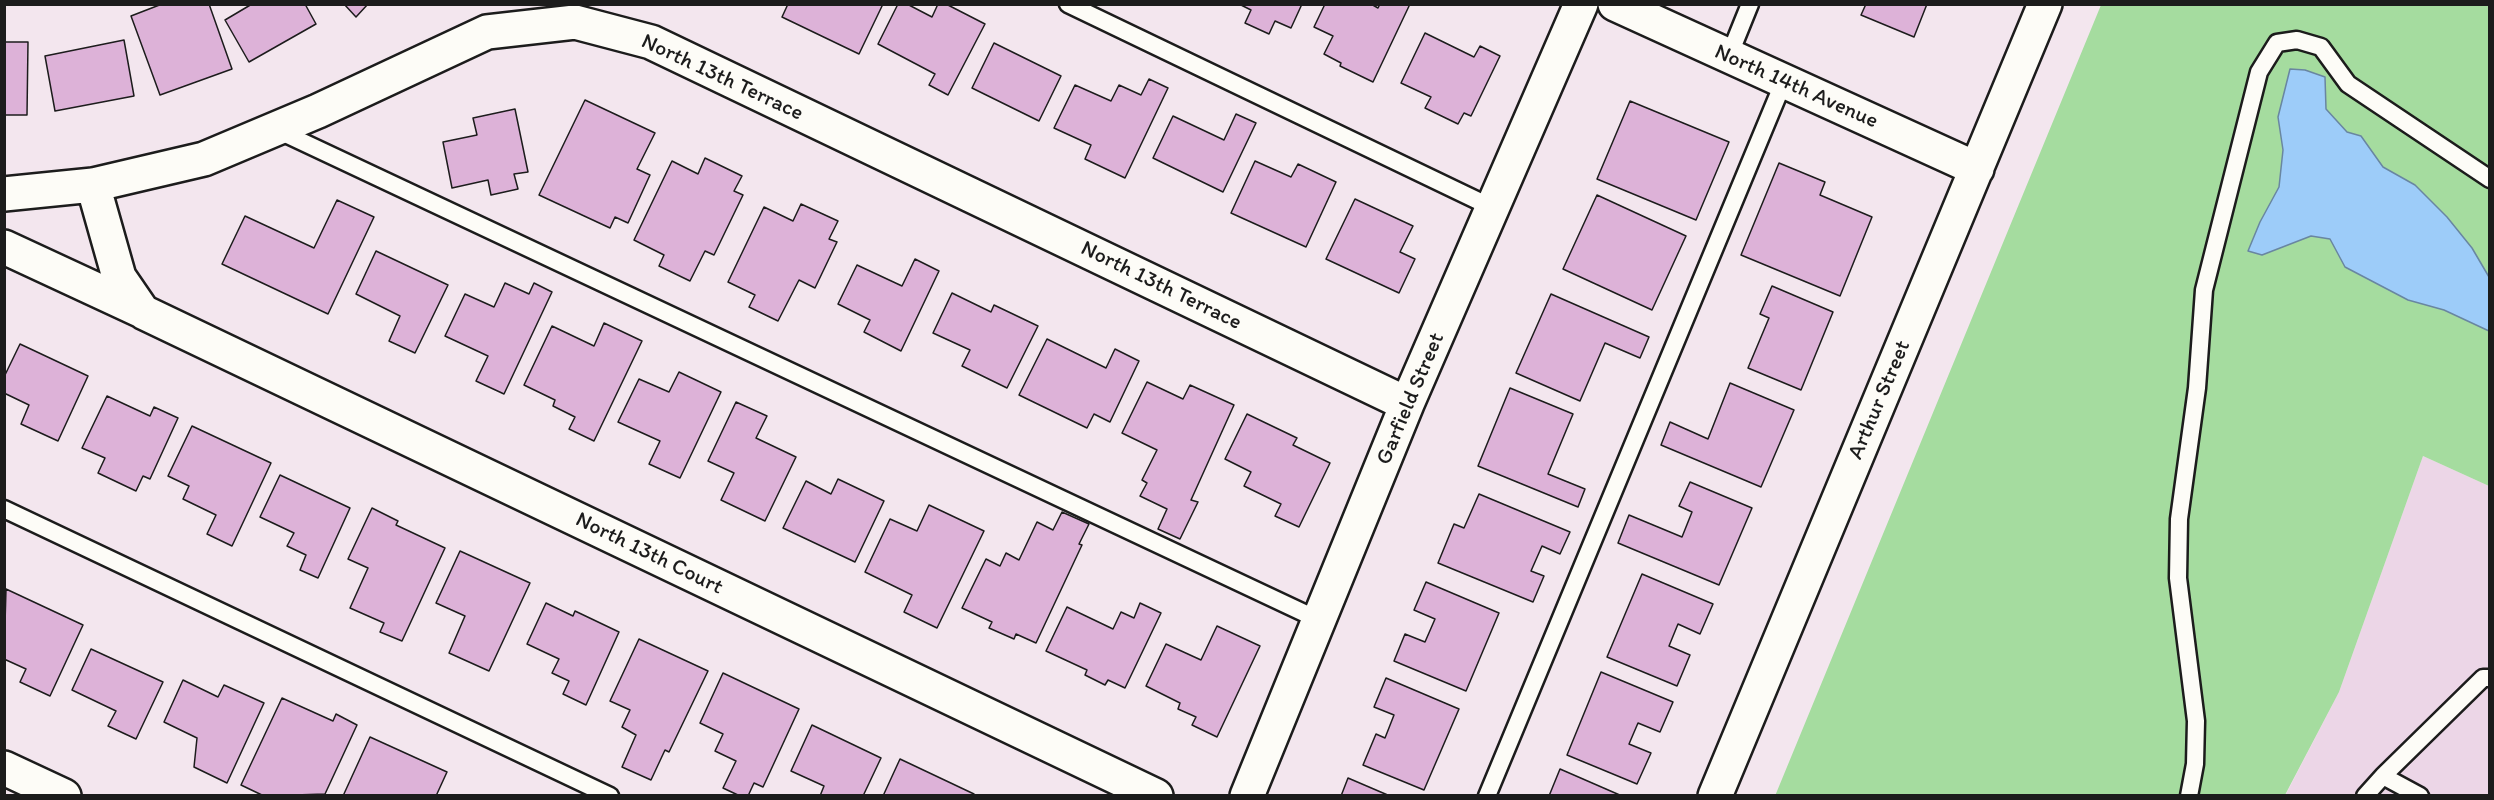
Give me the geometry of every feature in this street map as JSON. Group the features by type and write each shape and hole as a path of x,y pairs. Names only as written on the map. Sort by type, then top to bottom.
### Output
{"street":[{"name":"Garfield Street","path":"1247,795 1407,404 1581,4"},
{"name":"North 14th Avenue","path":"1615,4 1977,169"},
{"name":"Arthur Street","path":"1715,795 2045,4"},
{"name":"North 13th Terrace","path":"4,194 93,185 204,159 487,32 575,22 651,42 1407,404"},
{"path":"93,185 119,277 143,312"},
{"name":"North 13th Court","path":"4,247 1156,795"},
{"path":"4,768 64,795"}],"lane":[{"path":"1068,4 1493,208"},
{"path":"1729,56 1750,4"},
{"path":"2189,795 2195,764 2196,721 2178,578 2179,519 2197,388 2204,290 2259,72 2277,43 2297,40 2321,47 2348,84 2490,179"},
{"path":"1486,795 1784,81"},
{"path":"275,129 1319,620"},
{"path":"4,509 610,795"},
{"path":"2365,795 2483,678 2490,678"},
{"path":"2383,776 2420,795"}],"shaded area":[{"path":"2423,456 2489,486 2489,795 2285,796 2339,692"}],"green space":[{"path":"2101,5 2489,5 2489,486 2423,456 2339,692 2285,795 1775,796"}],"water":[{"path":"2290,69 2305,70 2325,77 2326,109 2347,132 2361,136 2383,167 2415,185 2447,217 2472,248 2489,277 2489,331 2444,310 2408,300 2345,267 2330,239 2311,236 2262,255 2248,251 2260,222 2279,187 2283,150 2278,117"}],"building":[{"path":"162,4 209,4 232,69 160,95 131,16"},
{"path":"252,4 305,4 316,24 249,62 225,20"},
{"path":"344,4 368,4 356,17"},
{"path":"788,4 883,4 859,54 782,17"},
{"path":"898,4 907,4 932,17 938,4 946,4 985,24 948,95 929,85 935,74 878,44"},
{"path":"1239,4 1302,4 1291,28 1275,21 1269,34 1245,23 1251,10"},
{"path":"1325,4 1371,4 1378,8 1380,4 1410,4 1373,82 1340,66 1341,63 1324,54 1333,36 1314,27"},
{"path":"1866,4 1927,4 1914,37 1861,15"},
{"path":"1425,33 1474,57 1480,46 1500,56 1471,116 1464,113 1458,124 1425,108 1431,97 1401,83"},
{"path":"124,40 134,96 55,111 45,56"},
{"path":"4,42 28,42 27,115 4,115"},
{"path":"994,43 1061,76 1039,121 972,88"},
{"path":"1149,79 1168,88 1125,178 1085,159 1091,145 1054,128 1075,85 1111,101 1119,85 1141,95"},
{"path":"585,100 655,133 637,169 650,175 628,223 615,217 610,228 539,195"},
{"path":"1630,101 1729,142 1696,220 1597,179"},
{"path":"515,109 528,172 514,174 518,189 491,195 488,180 452,188 443,142 477,135 473,118"},
{"path":"1236,114 1256,123 1223,192 1153,158 1173,116 1224,140"},
{"path":"705,158 742,176 734,191 743,195 714,255 705,251 690,281 659,266 664,255 634,240 672,161 698,174"},
{"path":"1255,161 1291,177 1298,164 1336,182 1306,247 1231,213"},
{"path":"1779,163 1825,182 1820,195 1872,217 1840,296 1741,255"},
{"path":"1597,195 1686,236 1652,310 1563,269"},
{"path":"1355,199 1413,226 1400,252 1415,259 1399,293 1326,259"},
{"path":"337,200 374,217 328,314 222,264 245,216 314,248"},
{"path":"801,204 838,221 829,239 837,242 815,288 799,280 778,321 749,307 755,295 728,282 764,207 793,221"},
{"path":"376,251 448,285 415,353 389,341 400,316 356,294"},
{"path":"915,259 939,271 901,351 864,332 870,320 838,304 857,265 902,286"},
{"path":"505,283 529,294 534,283 552,292 504,394 476,381 488,356 445,336 465,294 494,307"},
{"path":"1772,286 1833,312 1801,390 1748,368 1769,318 1760,314"},
{"path":"952,293 991,312 994,305 1038,326 1007,388 962,366 970,350 933,333"},
{"path":"1551,294 1649,337 1640,358 1605,343 1580,401 1516,373"},
{"path":"604,323 642,341 594,441 569,429 575,417 553,406 555,400 524,385 552,326 594,346"},
{"path":"1047,339 1106,368 1115,349 1139,361 1110,422 1094,414 1087,428 1019,395"},
{"path":"20,344 88,376 58,441 21,424 29,405 4,393 4,377"},
{"path":"679,372 721,392 680,478 649,464 660,441 618,422 639,379 669,392"},
{"path":"1147,382 1183,399 1190,385 1234,405 1191,500 1198,502 1180,539 1158,529 1167,509 1140,496 1147,483 1142,480 1157,450 1122,433"},
{"path":"1730,383 1794,410 1761,487 1661,445 1670,422 1708,439"},
{"path":"1510,388 1573,414 1548,474 1585,489 1578,507 1478,466"},
{"path":"107,396 150,416 154,407 178,418 150,479 143,476 136,491 98,473 105,458 82,448"},
{"path":"736,402 767,416 756,438 796,457 765,521 721,500 734,473 708,461"},
{"path":"1247,414 1297,438 1293,445 1330,463 1299,527 1275,516 1281,504 1244,486 1251,472 1225,459"},
{"path":"192,426 271,463 232,546 207,534 216,515 183,499 189,486 168,476"},
{"path":"280,475 350,508 318,578 300,570 306,555 287,546 294,533 260,517"},
{"path":"838,479 884,501 855,562 783,528 806,481 831,494"},
{"path":"1690,482 1752,508 1719,585 1618,543 1629,515 1682,537 1692,512 1679,506"},
{"path":"1479,494 1570,532 1560,554 1542,546 1531,571 1544,576 1533,602 1438,563 1454,524 1464,528"},
{"path":"929,505 984,531 937,628 904,612 912,595 865,572 890,519 917,531"},
{"path":"372,508 398,521 396,525 445,548 402,641 380,632 384,623 350,608 368,568 348,559"},
{"path":"1062,512 1089,524 1079,544 1082,545 1036,643 1016,634 1014,639 989,628 992,622 962,608 986,559 1000,566 1006,553 1019,560 1037,522 1053,530"},
{"path":"460,551 530,583 489,671 449,653 465,616 436,603"},
{"path":"1642,574 1713,604 1700,634 1678,624 1669,646 1690,655 1677,686 1607,657"},
{"path":"1426,582 1499,613 1466,691 1394,661 1405,634 1425,642 1435,619 1414,610"},
{"path":"6,589 83,625 50,696 20,682 26,669 4,659"},
{"path":"546,603 573,616 575,611 619,632 586,705 563,694 569,681 552,673 559,659 527,644"},
{"path":"1140,603 1161,613 1125,688 1108,680 1105,685 1085,675 1087,670 1046,651 1067,607 1113,629 1121,612 1134,618"},
{"path":"1217,626 1260,646 1217,737 1192,725 1196,717 1178,709 1180,703 1146,686 1166,644 1201,660"},
{"path":"639,639 708,671 669,752 665,750 651,780 622,767 636,735 622,727 630,710 610,701"},
{"path":"91,649 163,682 136,739 108,726 116,711 72,690"},
{"path":"1601,672 1673,702 1660,732 1638,723 1629,744 1651,753 1637,784 1567,755"},
{"path":"723,673 799,709 763,787 754,783 748,796 740,796 723,788 736,761 715,751 723,734 700,723"},
{"path":"1386,678 1459,709 1424,790 1363,765 1376,734 1385,738 1394,715 1374,707"},
{"path":"183,680 218,697 224,685 264,703 227,783 194,767 197,738 164,722"},
{"path":"282,698 333,721 336,714 357,725 325,794 264,796 241,785"},
{"path":"812,725 881,758 863,796 820,796 824,786 791,771"},
{"path":"370,737 447,772 436,796 343,796"},
{"path":"900,759 974,794 973,796 883,796"},
{"path":"1560,769 1622,796 1549,796"},
{"path":"1348,778 1390,796 1341,796"}]}
